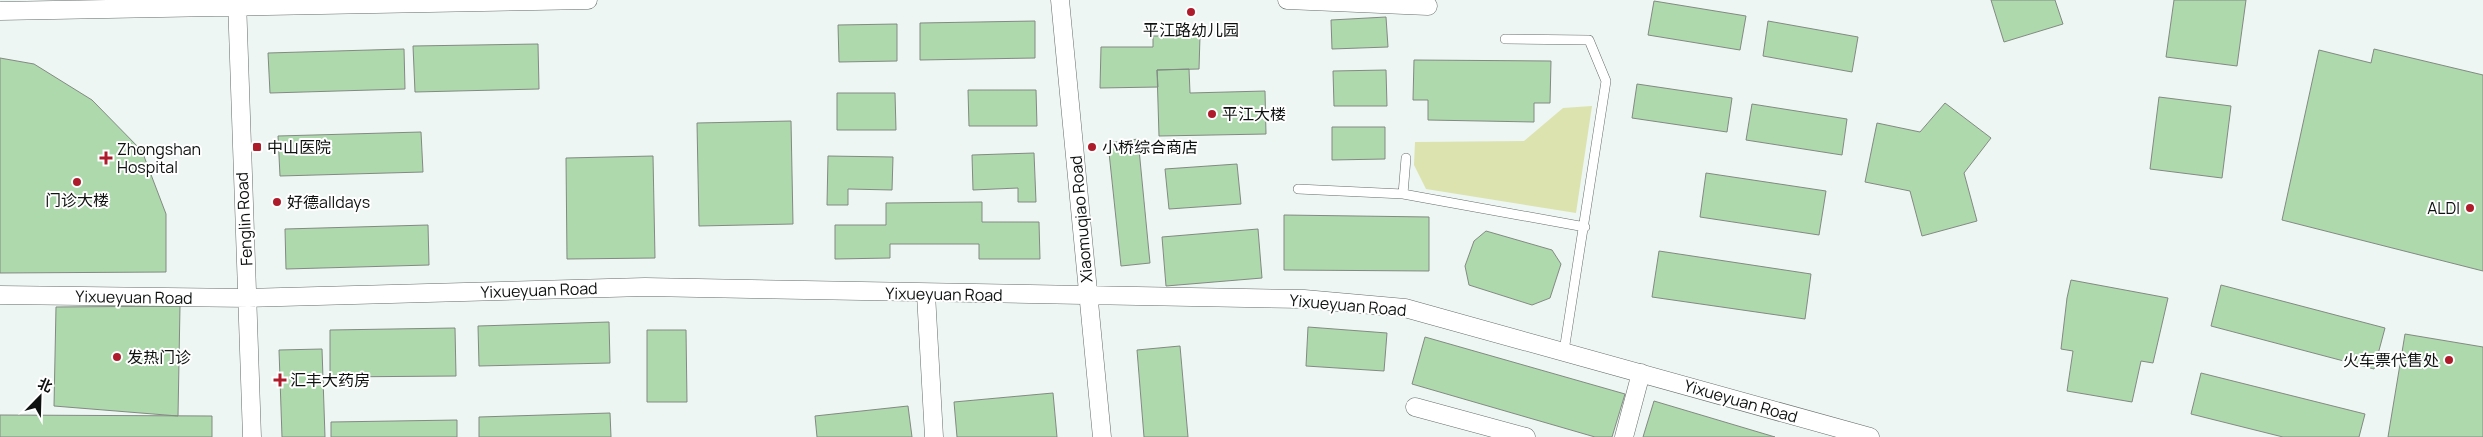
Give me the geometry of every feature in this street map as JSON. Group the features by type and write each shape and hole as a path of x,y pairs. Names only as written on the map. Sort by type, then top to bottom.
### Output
{"street":[{"path":"0,11 237,4 588,0"},
{"name":"Xiaomuqiao Road","path":"1060,0 1102,437"},
{"path":"1287,0 1428,6"},
{"name":"Fenglin Road","path":"237,4 241,153 249,298 252,437"},
{"name":"Yixueyuan Road","path":"0,295 249,298 645,287 1304,300 1405,308 1870,437"},
{"path":"926,294 934,437"},
{"path":"1624,437 1641,373"},
{"path":"1415,407 1526,437"}],"lane":[{"path":"1505,39 1588,40 1606,81 1564,351"},
{"path":"1403,194 1406,158"},
{"path":"1298,189 1403,194 1584,227"}],"green space":[{"path":"1592,106 1576,213 1426,189 1414,165 1415,142 1524,141 1563,108"}],"building":[{"path":"1991,0 2055,0 2063,24 2004,42"},
{"path":"2174,0 2246,0 2237,66 2166,57"},
{"path":"1654,1 1746,16 1740,50 1648,35"},
{"path":"1386,17 1388,47 1332,49 1331,20"},
{"path":"1035,21 1035,58 920,60 920,23"},
{"path":"1768,21 1858,37 1852,72 1763,56"},
{"path":"897,24 897,61 839,62 838,25"},
{"path":"1153,36 1200,36 1199,69 1157,70 1158,87 1100,88 1101,47 1153,47"},
{"path":"538,44 539,89 415,92 413,46"},
{"path":"404,49 405,89 270,93 268,53"},
{"path":"2374,49 2483,75 2483,271 2282,220 2319,50 2371,63"},
{"name":"门诊大楼","path":"0,58 34,64 92,100 142,151 166,214 166,272 0,273"},
{"path":"1414,60 1551,61 1550,103 1534,103 1534,122 1428,120 1428,100 1413,100"},
{"name":"平江大楼","path":"1189,69 1190,93 1265,91 1266,134 1159,136 1157,70"},
{"path":"1386,70 1387,106 1334,106 1333,71"},
{"path":"1637,84 1732,98 1727,132 1632,118"},
{"path":"968,90 1036,90 1037,126 969,126"},
{"path":"837,93 895,93 896,130 837,130"},
{"path":"2159,97 2231,106 2222,178 2150,169"},
{"path":"1945,103 1991,138 1964,173 1977,221 1922,236 1910,191 1865,182 1877,123 1920,132"},
{"path":"1752,104 1847,119 1842,155 1746,140"},
{"path":"791,121 793,224 699,226 697,123"},
{"path":"1332,127 1385,127 1385,159 1332,160"},
{"path":"421,132 423,172 280,176 278,136"},
{"path":"1138,139 1150,263 1121,266 1108,143"},
{"path":"1034,153 1036,202 1018,202 1018,188 973,190 972,155"},
{"path":"653,156 655,258 567,259 566,158"},
{"path":"828,156 893,157 892,190 848,189 848,205 827,205"},
{"path":"1237,164 1241,204 1169,209 1165,169"},
{"path":"1706,173 1826,191 1819,235 1700,217"},
{"path":"982,202 982,222 1039,222 1040,259 979,259 979,244 890,244 890,258 835,259 835,225 886,225 886,203"},
{"path":"1284,215 1429,217 1429,271 1284,270"},
{"path":"428,225 429,265 286,269 285,229"},
{"path":"1258,229 1262,278 1166,286 1162,237"},
{"path":"1486,231 1552,250 1561,264 1550,298 1532,305 1469,285 1465,266 1474,241"},
{"path":"1659,251 1811,274 1805,319 1652,297"},
{"path":"2071,280 2168,298 2153,363 2141,361 2132,402 2067,391 2073,351 2061,349"},
{"path":"2221,285 2385,328 2374,369 2211,326"},
{"name":"发热门诊","path":"180,306 178,416 54,406 56,307"},
{"path":"609,322 610,363 479,366 478,326"},
{"path":"1308,327 1387,333 1384,371 1306,366"},
{"path":"455,328 456,376 330,377 330,330"},
{"path":"647,330 686,330 687,402 647,402"},
{"path":"2405,334 2483,347 2483,437 2388,437"},
{"path":"1425,337 1625,394 1612,437 1595,437 1412,384"},
{"path":"1180,346 1188,437 1144,437 1137,350"},
{"path":"322,349 325,437 282,437 279,350"},
{"path":"2201,373 2365,414 2359,437 2283,437 2191,414"},
{"path":"1053,393 1057,437 957,437 954,402"},
{"path":"1654,401 1775,437 1643,437"},
{"path":"908,406 912,437 817,437 815,416"},
{"path":"610,413 611,437 479,437 479,417"},
{"path":"0,415 212,416 212,437 0,437"},
{"path":"457,420 457,437 331,437 331,422"}],"place":[{"name":"平江路幼儿园","path":"1191,12"},
{"name":"平江大楼","path":"1212,114"},
{"name":"中山医院","path":"257,147"},
{"name":"小桥综合商店","path":"1092,147"},
{"name":"Zhongshan Hospital","path":"106,158"},
{"name":"门诊大楼","path":"77,182"},
{"name":"好德alldays","path":"277,202"},
{"name":"ALDI","path":"2470,208"},
{"name":"发热门诊","path":"117,357"},
{"name":"火车票代售处","path":"2449,360"},
{"name":"汇丰大药房","path":"280,380"}]}
